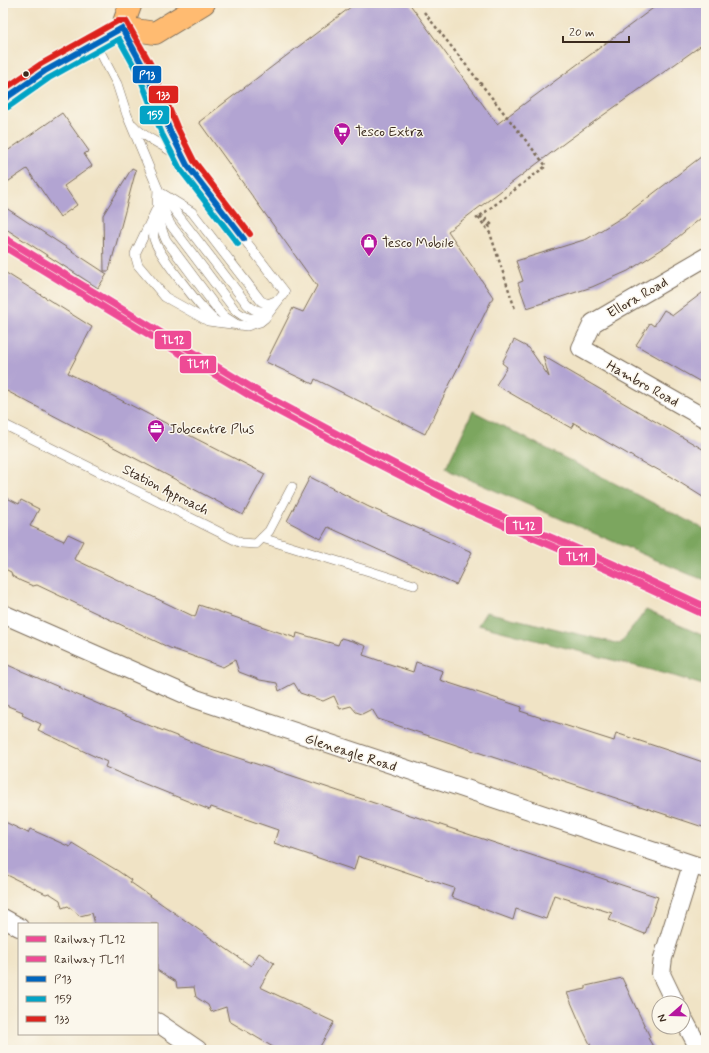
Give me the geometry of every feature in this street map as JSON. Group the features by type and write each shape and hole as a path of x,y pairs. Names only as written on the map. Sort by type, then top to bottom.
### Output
{"highway":[{"path":"3,100 45,71 96,44 122,28 131,3"},
{"path":"122,28 154,33 204,3"}],"street":[{"name":"Ellora Road","path":"581,348 593,322 706,257"},
{"name":"Hambro Road","path":"581,348 706,419"},
{"name":"Gleneagle Road","path":"3,614 196,699 699,867"},
{"path":"671,995 662,974 663,958 699,867"},
{"path":"3,918 18,926"},
{"path":"158,1023 198,1050"},
{"path":"691,1033 700,1050"}],"lane":[{"path":"122,28 146,71 172,140 187,165 283,294"},
{"path":"96,44 117,84 127,115 158,188 169,206 193,233 246,304 257,310 263,311 274,305"},
{"path":"127,115 135,127 146,137 164,145 187,165"},
{"path":"158,188 168,197 192,212 260,301 268,304 275,302 283,294"},
{"path":"158,188 156,208 135,254 138,265 157,290 169,300 199,318 225,325 247,326 260,322 269,313 283,294"},
{"path":"158,188 160,225 166,240 224,317 235,323 247,326"},
{"path":"160,205 170,224 241,316 255,319 269,313"},
{"path":"160,205 154,232 157,247 205,312 211,318 225,325"},
{"name":"Station Approach","path":"3,424 241,543 256,544 262,538"},
{"path":"292,487 268,531 262,538 414,585"}],"path":[{"path":"424,12 546,166 479,218"},
{"path":"484,215 492,225 490,227 485,221 479,218 484,215"},
{"path":"479,218 490,233 515,309"}],"green space":[{"path":"473,411 706,530 706,580 691,575 452,472 446,468"},
{"path":"646,610 706,637 706,686 674,676 478,625 486,612 620,644"}],"building":[{"path":"356,3 409,3 497,124 660,3 706,3 706,42 567,141 448,231 493,297 425,434 315,379 313,384 266,362 293,308 303,312 317,286 199,122"},
{"path":"62,113 89,151 84,154 92,166 64,186 77,205 60,217 27,169 3,185 3,154"},
{"path":"706,153 706,214 667,246 628,271 592,287 527,308 518,283 523,281 516,261 587,239 624,216"},
{"path":"132,168 136,170 109,271 104,271 103,215"},
{"path":"3,206 107,274 98,288 3,227"},
{"path":"3,271 92,327 68,373 265,474 243,515 3,389"},
{"path":"706,290 706,385 636,345 650,323 654,326 664,310 673,315"},
{"path":"514,340 529,348 549,377 543,356 706,451 706,499 671,477 653,467 652,468 574,423 571,428 496,385 507,367 502,363"},
{"path":"310,477 369,507 472,552 456,585 328,527 321,539 287,521"},
{"path":"3,496 19,504 21,500 39,509 30,526 64,541 68,534 83,541 74,559 195,617 199,605 296,638 297,633 338,645 341,638 352,641 366,646 363,655 413,672 416,662 443,671 440,680 522,707 520,711 614,741 616,733 706,763 706,828 378,719 372,709 362,714 356,712 351,706 340,709 334,696 323,701 300,693 294,683 279,691 277,683 260,680 239,672 235,660 223,667 170,648 37,585 33,586 21,581 12,576 11,572 3,568"},
{"path":"3,663 138,721 202,746 658,897 645,934 609,920 612,913 554,895 546,919 516,909 513,920 451,897 454,888 358,856 354,870 274,843 278,830 211,807 210,810 145,784 105,767 107,762 38,730 41,724 22,715 23,712 3,704"},
{"path":"3,821 28,833 30,829 70,847 72,843 118,871 131,880 130,882 251,966 259,953 274,963 260,987 334,1022 318,1050 278,1050 229,1021 226,1007 211,1012 208,1005 196,997 194,987 177,988 176,982 158,971 158,923 95,923 92,913 80,916 68,906 62,908 60,900 49,893 46,894 3,873"},
{"path":"622,978 650,1037 648,1038 655,1050 593,1050 583,1030 567,993 586,989 586,986"}],"rail line":[{"name":"TL12","path":"3,237 259,392 356,444 471,503 611,563 706,607"},
{"name":"TL11","path":"3,246 255,399 352,451 468,510 608,570 703,614"}],"transit line":[{"name":"133","path":"3,90 41,64 118,21 126,21 150,63 177,127 194,161 250,234"},
{"name":"P13","path":"3,100 45,71 122,28 146,72 170,131 187,165 244,239"},
{"name":"159","path":"8,107 49,78 119,39 139,75 162,134 180,169 238,244"}],"place":[{"name":"Tesco Extra","path":"342,146"},
{"name":"Tesco Mobile","path":"369,257"},
{"name":"Jobcentre Plus","path":"156,443"}]}
